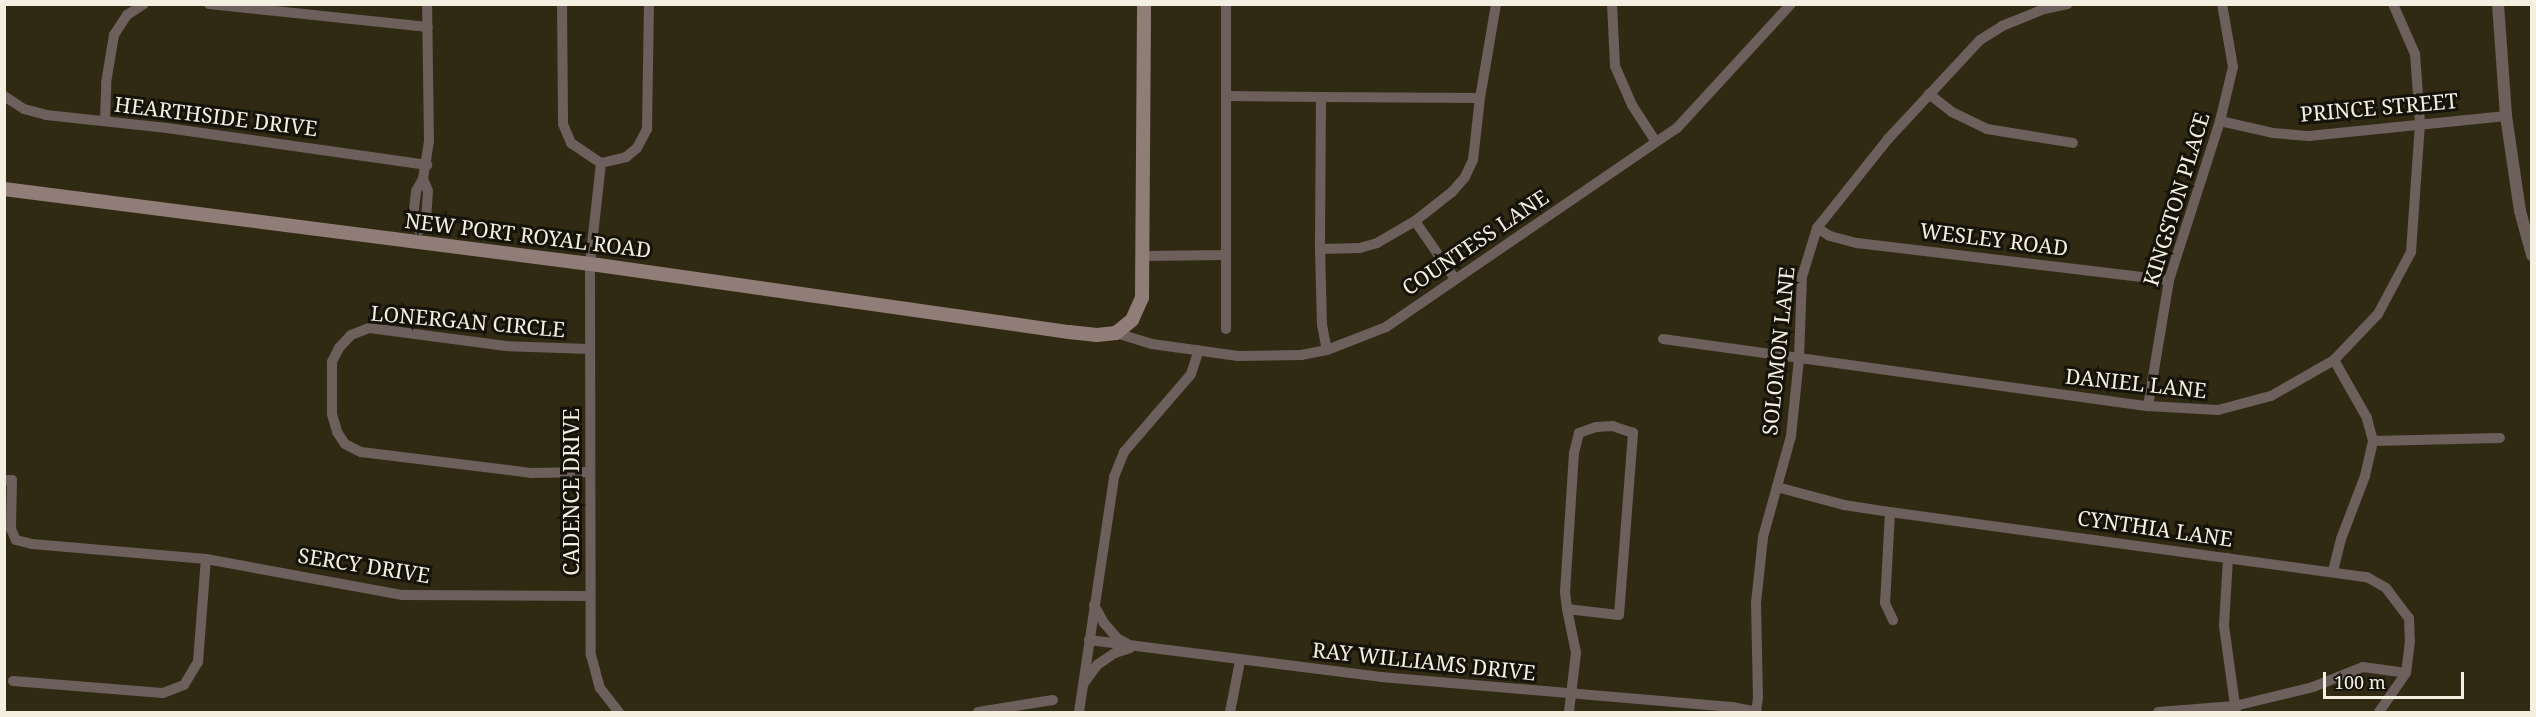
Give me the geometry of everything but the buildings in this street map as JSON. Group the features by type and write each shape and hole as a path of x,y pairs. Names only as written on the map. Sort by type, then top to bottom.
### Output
{"main road":[{"path":"1116,333 1132,320 1140,305 1143,256 1144,4"},
{"name":"NEW PORT ROYAL ROAD","path":"4,189 419,236 1046,329 1097,335 1116,333"}],"street":[{"path":"105,121 106,83 114,35 127,15 144,4"},
{"path":"209,4 428,27"},
{"path":"419,236 413,217 416,191 427,165 429,142 427,4"},
{"path":"562,4 562,124 571,143 601,164 626,157 637,148 647,129 649,4"},
{"path":"1226,4 1226,328"},
{"path":"1320,249 1369,245 1415,221 1452,192 1465,177 1473,160 1480,98 1495,10 1488,4"},
{"path":"1612,4 1616,66 1632,105 1656,142"},
{"name":"COUNTESS LANE","path":"1116,333 1152,344 1239,356 1301,355 1327,350 1386,327 1677,128 1791,4"},
{"name":"SOLOMON LANE","path":"1756,712 1758,698 1756,603 1763,537 1791,436 1799,358 1802,277 1817,228 1852,181 1980,40 2001,26 2044,9 2067,4"},
{"name":"KINGSTON PLACE","path":"2148,406 2169,280 2220,121 2233,67 2222,4"},
{"path":"2393,4 2415,54 2420,123"},
{"path":"2498,4 2506,116 2520,211 2532,255"},
{"path":"1929,94 1952,112 1987,129 2073,143"},
{"name":"HEARTHSIDE DRIVE","path":"4,96 24,109 46,115 427,165"},
{"path":"1226,96 1480,98"},
{"path":"1321,97 1320,249 1322,325 1327,350"},
{"name":"PRINCE STREET","path":"2220,121 2273,133 2309,136 2506,116"},
{"name":"DANIEL LANE","path":"1663,339 2148,406 2218,410 2271,396 2334,360 2378,314 2411,252 2420,123"},
{"name":"CADENCE DRIVE","path":"601,164 590,263 591,655 600,688 619,712"},
{"path":"1415,221 1455,279"},
{"name":"WESLEY ROAD","path":"1817,228 1830,236 1857,243 2169,280"},
{"path":"1143,256 1226,255"},
{"name":"LONERGAN CIRCLE","path":"590,349 506,346 369,328 351,335 339,348 332,362 332,414 337,432 345,444 361,452 531,473 590,472"},
{"path":"1079,712 1114,477 1124,452 1191,374 1199,350"},
{"path":"2333,571 2341,539 2365,476 2373,441 2367,418 2334,360"},
{"path":"1567,609 1619,615 1633,433 1613,426 1596,427 1579,433 1574,453 1565,592 1567,609 1576,653 1569,712"},
{"path":"2373,441 2500,438"},
{"name":"SERCY DRIVE","path":"8,480 11,529 16,540 32,544 206,558 403,595 590,596"},
{"name":"CYNTHIA LANE","path":"1777,487 1845,505 1890,512 2367,577 2386,588 2400,603 2409,618 2410,641 2406,674 2379,712"},
{"path":"1890,512 1885,603 1893,620"},
{"path":"13,681 163,693 184,685 198,662 206,558"},
{"path":"2228,558 2224,626 2236,709"},
{"path":"1094,606 1104,623 1117,638 1133,647"},
{"name":"RAY WILLIAMS DRIVE","path":"1089,640 1240,661 1381,677 1732,707 1756,712"},
{"path":"1083,685 1097,665 1115,653 1133,647"},
{"path":"1230,712 1240,661"},
{"path":"2158,712 2236,709 2313,687 2363,667 2406,674"},
{"path":"978,712 1053,700"}]}
